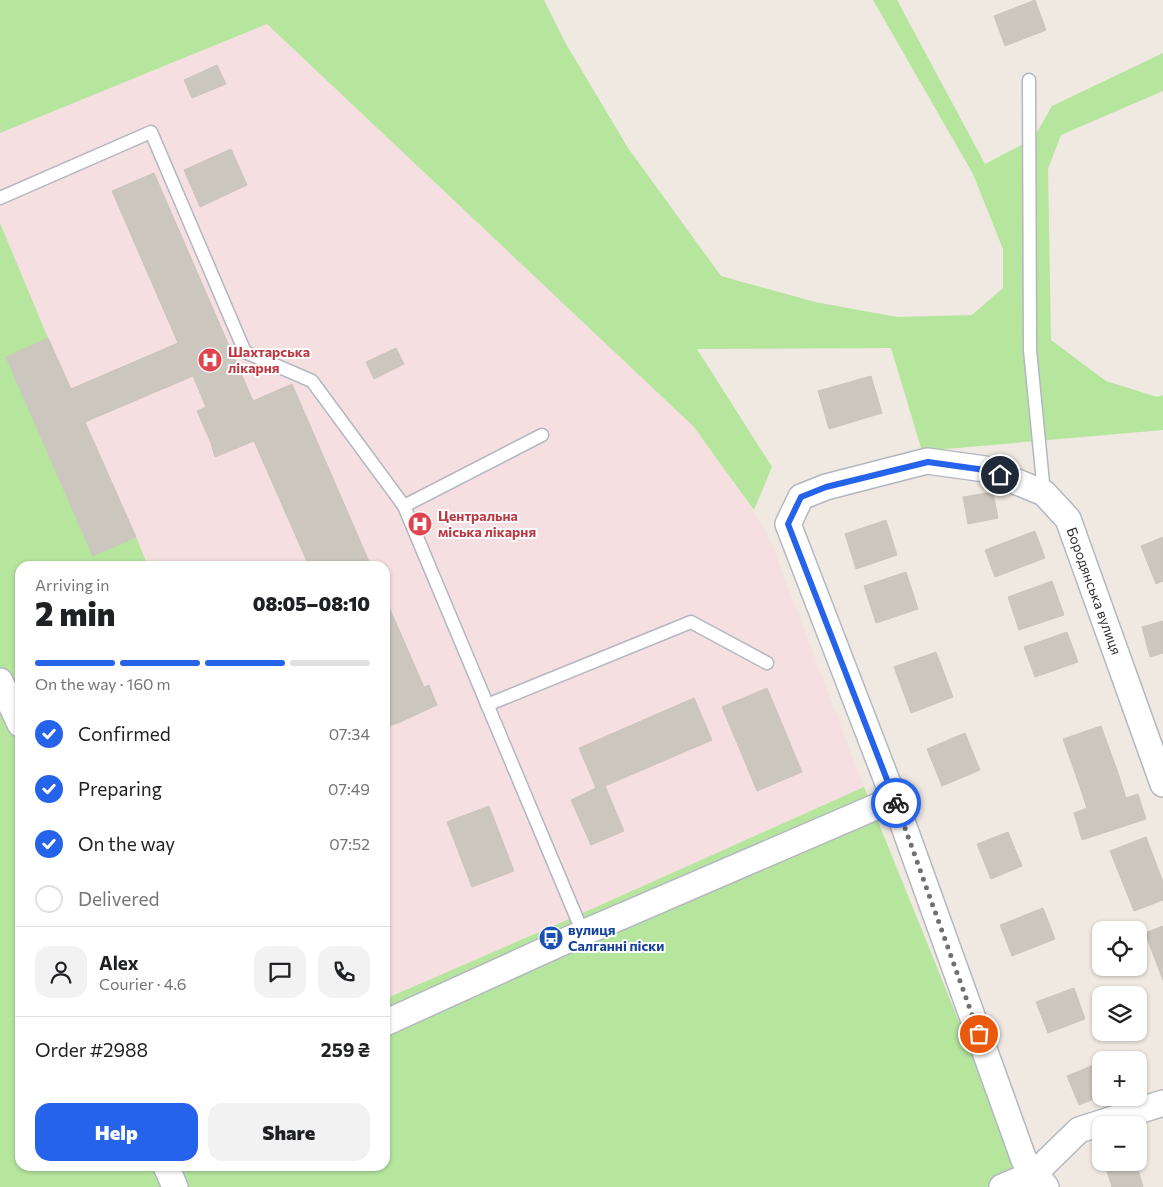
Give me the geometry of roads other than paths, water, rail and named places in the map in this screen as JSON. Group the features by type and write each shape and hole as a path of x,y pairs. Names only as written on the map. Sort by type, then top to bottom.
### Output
{"street":[{"name":"Бородянська вулиця","path":"894,799 788,524 801,497 826,487 928,462 985,470 1044,493 1068,519 1163,784"},
{"path":"0,681 15,713"},
{"path":"390,1021 583,933 894,799 1024,1160 1040,1180"},
{"path":"1002,1187 1040,1180 1078,1130 1163,1103"},
{"path":"168,1171 175,1187"}],"lane":[{"path":"1029,80 1030,350 1044,493"},
{"path":"0,198 151,132 245,352 312,381 404,506 583,933"},
{"path":"404,506 542,435"},
{"path":"487,705 691,622 767,663"}],"place":[{"name":"Шахтарська лікарня","path":"210,360"},
{"name":"Центральна міська лікарня","path":"420,524"},
{"name":"вулиця Салганні піски","path":"551,938"}]}
